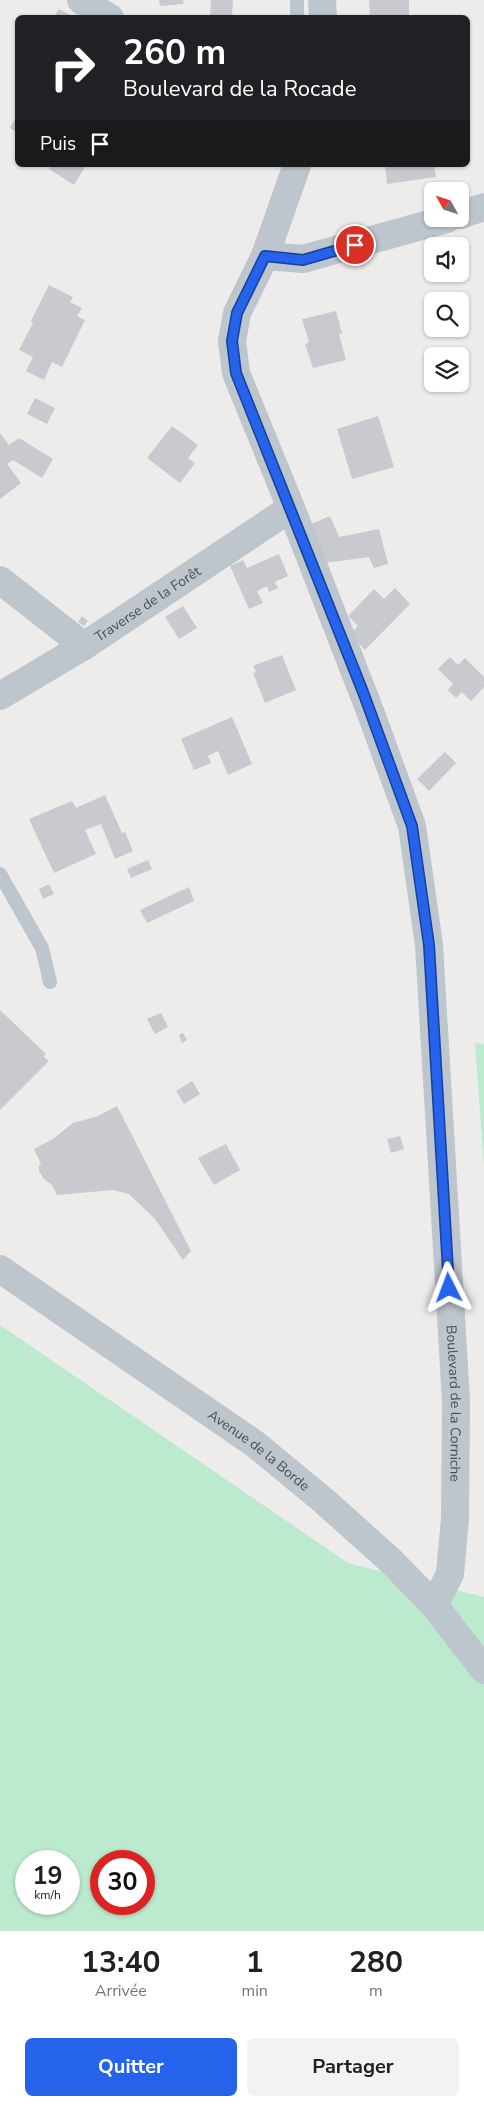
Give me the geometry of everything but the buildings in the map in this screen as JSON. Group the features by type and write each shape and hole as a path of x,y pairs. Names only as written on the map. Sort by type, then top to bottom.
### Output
{"street":[{"path":"81,0 105,15"},
{"path":"322,0 323,15"},
{"name":"Boulevard de la Corniche","path":"296,167 265,256 237,313 232,341 236,373 370,711 412,826 429,945 456,1401 455,1518 450,1574 434,1605"},
{"path":"469,212 484,207"},
{"path":"265,256 303,260 424,226"},
{"name":"Traverse de la Forêt","path":"0,696 84,646 291,508"},
{"path":"0,580 84,646"},
{"name":"Avenue de la Borde","path":"0,1269 255,1444 324,1501 392,1561 434,1605 484,1670"}],"lane":[{"path":"297,0 297,15"},
{"path":"0,874 42,948 50,982"}],"green space":[{"path":"475,1043 484,1044 484,1166"},
{"path":"0,1325 348,1563 484,1597 484,1931 0,1931"}],"route":[{"path":"355,245 303,260 265,256 237,313 232,341 236,373 363,692 412,826 429,945 449,1288"}]}
